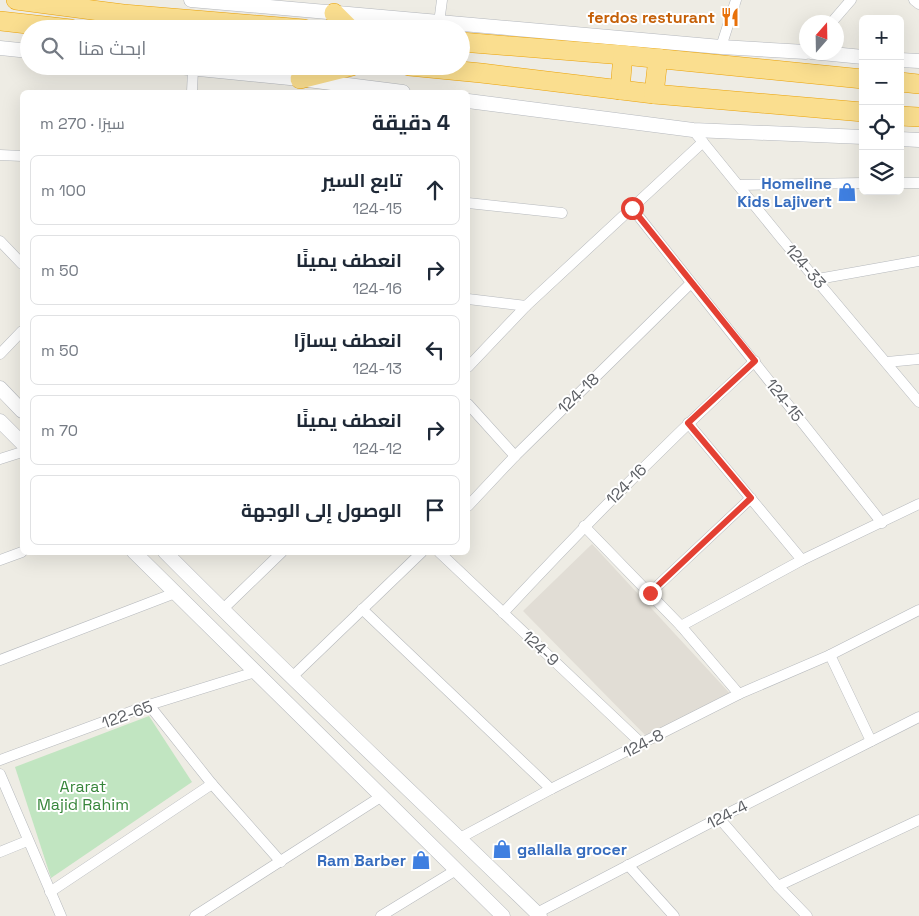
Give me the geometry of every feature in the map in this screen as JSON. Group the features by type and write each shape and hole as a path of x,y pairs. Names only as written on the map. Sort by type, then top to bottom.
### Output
{"highway":[{"path":"16,0 124,7 230,20"},
{"path":"334,13 341,20"},
{"path":"0,21 20,23"},
{"path":"470,43 658,58 859,79"},
{"path":"620,90 624,55"},
{"path":"654,94 658,58"},
{"path":"470,72 654,94 859,112"},
{"path":"300,79 316,75"},
{"path":"904,82 919,84"},
{"path":"904,116 919,117"}],"main road":[{"path":"191,0 408,20"},
{"path":"470,26 721,47 799,52"},
{"path":"0,48 20,50"},
{"path":"844,55 859,57"},
{"path":"904,60 919,61"},
{"path":"257,75 387,90"},
{"path":"470,101 693,130 859,137"},
{"path":"904,139 919,140"},
{"path":"0,388 20,409"},
{"path":"0,420 20,441"},
{"path":"137,555 503,916"},
{"path":"168,555 292,678 538,914"},
{"path":"230,648 246,633"}],"street":[{"path":"439,20 442,0"},
{"path":"721,47 736,0"},
{"path":"838,15 851,0"},
{"path":"914,0 919,4"},
{"path":"192,90 193,75"},
{"name":"124-33","path":"693,130 919,402"},
{"path":"470,365 526,306 703,142"},
{"path":"0,154 20,156"},
{"path":"904,183 919,183"},
{"path":"739,185 859,184"},
{"path":"470,203 562,213"},
{"name":"124-15","path":"632,208 882,523"},
{"path":"0,241 20,262"},
{"path":"10,251 20,251"},
{"path":"818,279 919,261"},
{"name":"124-18","path":"470,504 515,456 691,283"},
{"path":"470,299 526,306"},
{"path":"0,354 20,333"},
{"path":"887,362 919,359"},
{"name":"124-16","path":"503,613 584,526 688,423 755,361"},
{"path":"470,406 515,456"},
{"path":"688,423 802,560"},
{"path":"0,460 20,453"},
{"path":"650,593 751,498"},
{"path":"681,626 802,560 919,504"},
{"path":"584,526 681,626 739,694"},
{"path":"0,560 20,553"},
{"path":"222,610 279,555"},
{"path":"292,678 419,555"},
{"name":"124-9","path":"442,555 642,744"},
{"path":"0,660 175,593"},
{"path":"362,609 551,789"},
{"name":"124-8","path":"460,838 551,789 739,694 830,655 919,610"},
{"path":"830,655 871,741"},
{"name":"122-65","path":"0,760 149,705 255,672"},
{"path":"149,705 212,784 281,862"},
{"name":"124-4","path":"538,914 718,818 919,718"},
{"path":"0,774 27,841 61,916"},
{"path":"50,892 212,784"},
{"path":"196,916 382,796"},
{"path":"718,818 807,916"},
{"path":"778,886 919,820"},
{"path":"0,852 27,841"},
{"path":"628,865 674,916"},
{"path":"381,916 456,870"}],"shaded area":[{"path":"592,544 735,699 654,744 523,611"}],"green space":[{"name":"Ararat Majid Rahim","path":"149,716 192,782 51,878 15,767"}],"place":[{"name":"ferdos resturant","path":"730,17"},
{"name":"Homeline Kids Lajivert","path":"847,192"},
{"name":"gallalla grocer","path":"502,849"},
{"name":"Ram Barber","path":"421,860"}],"route":[{"path":"632,208 755,361 688,423 751,498 650,593"}]}
